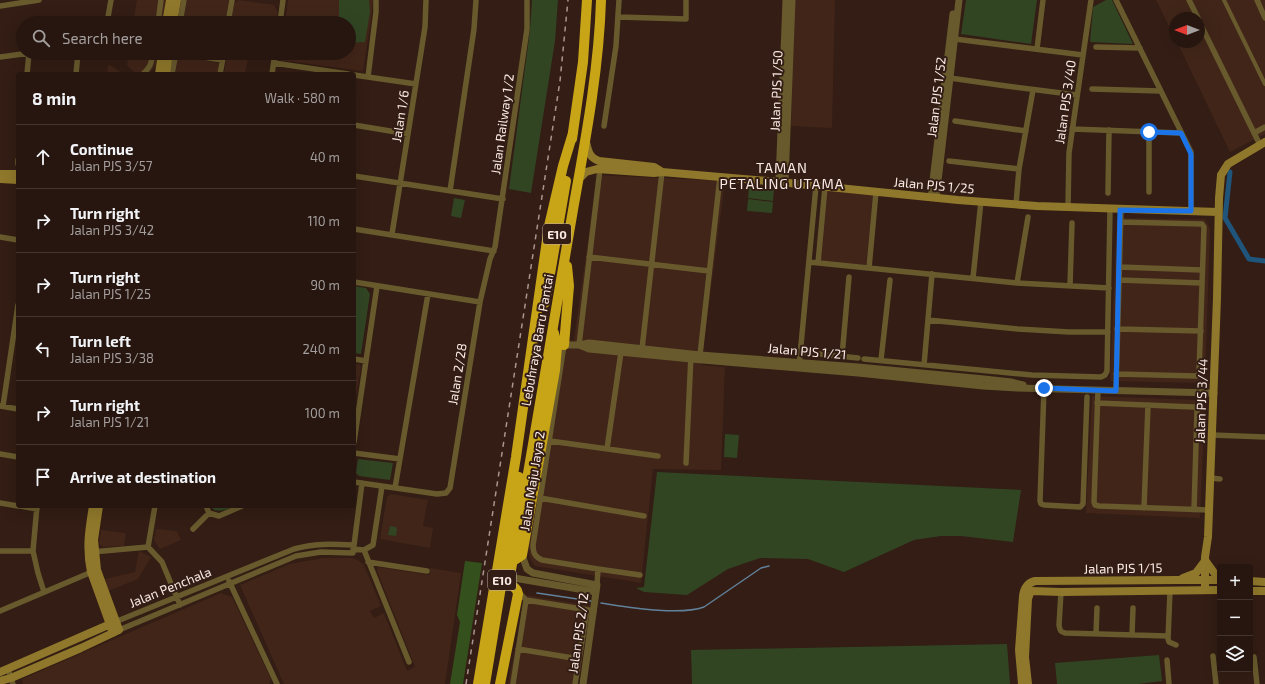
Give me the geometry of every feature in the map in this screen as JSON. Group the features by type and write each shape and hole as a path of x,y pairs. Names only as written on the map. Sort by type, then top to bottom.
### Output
{"highway":[{"name":"Lebuhraya Baru Pantai","path":"485,684 573,133 583,62 587,0"},
{"name":"Lebuhraya Baru Pantai","path":"491,684 552,326 586,139 599,34 601,0"},
{"path":"478,684 502,542 549,226 563,166 573,133"},
{"path":"564,344 569,286 566,250"},
{"path":"502,542 505,551 510,557 516,559 522,555 555,370 556,347 552,326"},
{"path":"493,597 496,590 500,587 512,586 517,591 518,598 500,684"}],"main road":[{"path":"167,16 170,0"},
{"path":"174,16 176,0"},
{"path":"158,72 160,60"},
{"path":"162,60 165,72"},
{"name":"Jalan PJS 1/25","path":"586,139 588,153 594,159 599,161 654,167 662,172"},
{"name":"Jalan PJS 3/44","path":"1205,590 1205,560 1208,537 1214,393 1219,227 1218,212 1221,175 1228,164 1262,144"},
{"name":"Jalan PJS 1/25","path":"578,180 586,172 593,169 654,173 662,172 1068,208 1218,212"},
{"path":"0,174 16,174"},
{"path":"0,179 16,180"},
{"path":"1219,198 1209,209 1205,211 1212,216 1219,227"},
{"path":"93,508 88,542 94,571 116,632"},
{"path":"91,552 100,508"},
{"path":"1179,580 1196,573 1205,560 1217,575"},
{"name":"Jalan PJS 1/15","path":"1217,580 1035,581 1031,582 1030,588 1043,591 1061,592 1217,590"},
{"path":"1253,582 1265,582"},
{"path":"1028,684 1025,657 1030,588"},
{"path":"1022,684 1020,643 1022,596 1024,591 1030,588"},
{"path":"1253,591 1265,591"},
{"path":"1028,605 1031,600 1040,595 1061,592"},
{"name":"Jalan Penchala","path":"4,671 113,623"},
{"name":"Jalan Penchala","path":"0,681 12,681 116,632"}],"street":[{"path":"0,6 39,0"},
{"path":"108,16 111,0"},
{"path":"159,16 161,0"},
{"path":"181,16 184,0"},
{"path":"229,16 232,0"},
{"path":"281,16 283,0"},
{"path":"368,77 376,12 376,0"},
{"name":"Jalan 1/6","path":"392,234 426,27 426,0"},
{"path":"450,191 474,28 476,0"},
{"name":"Jalan Railway 1/2","path":"494,251 503,199 526,29 527,0"},
{"path":"604,126 616,46 619,0"},
{"path":"618,17 686,19 686,0"},
{"name":"Jalan PJS 1/50","path":"782,182 786,0"},
{"name":"Jalan PJS 1/50","path":"782,182 792,0"},
{"name":"Jalan PJS 1/52","path":"934,197 949,69 954,0"},
{"name":"Jalan PJS 1/52","path":"949,69 955,39 959,0"},
{"path":"1037,49 1043,0"},
{"path":"1116,0 1191,154 1191,211"},
{"path":"1189,0 1195,12"},
{"path":"1224,0 1265,84"},
{"path":"1257,0 1265,18"},
{"name":"Jalan PJS 3/40","path":"1068,208 1069,153 1092,1"},
{"path":"1205,33 1254,133 1262,144"},
{"path":"955,39 1083,55"},
{"path":"1096,47 1140,48"},
{"path":"0,56 16,54"},
{"path":"27,72 28,60"},
{"path":"76,72 77,60"},
{"path":"145,72 157,60"},
{"path":"172,72 175,60"},
{"path":"220,72 222,60"},
{"path":"272,72 274,60"},
{"path":"274,63 323,72"},
{"path":"356,75 416,84"},
{"path":"948,78 1077,95"},
{"path":"1092,89 1160,91"},
{"path":"1016,204 1033,90"},
{"path":"955,121 1026,131"},
{"path":"356,125 408,134"},
{"path":"1254,133 1265,127"},
{"path":"1072,129 1181,133"},
{"path":"1108,193 1110,130"},
{"path":"1149,132 1149,192"},
{"path":"949,161 1020,170"},
{"path":"579,345 600,169"},
{"path":"642,349 662,172"},
{"path":"356,176 503,199"},
{"path":"700,355 720,177"},
{"path":"799,365 809,262 821,186"},
{"path":"818,263 821,186"},
{"path":"868,268 876,192"},
{"path":"974,278 981,201"},
{"path":"864,359 1032,374 1102,377 1107,371 1110,209"},
{"path":"1116,391 1120,210"},
{"path":"1018,283 1028,217"},
{"path":"1116,374 1198,375 1201,331 1204,227 1203,225 1120,222"},
{"path":"1070,286 1072,223"},
{"path":"356,228 494,251"},
{"path":"0,237 16,240"},
{"name":"Jalan 2/28","path":"395,488 437,494 446,493 450,488 480,302 490,258 494,251"},
{"path":"589,258 709,271"},
{"path":"809,262 1018,283 1109,288"},
{"path":"1119,267 1202,270"},
{"path":"924,365 932,274"},
{"path":"842,356 849,277"},
{"path":"881,360 890,280"},
{"path":"1119,280 1202,283"},
{"path":"356,282 480,302"},
{"path":"356,426 377,286"},
{"path":"356,482 395,488 428,294"},
{"path":"16,317 1,406 16,409"},
{"path":"928,320 1018,329 1069,332 1108,332"},
{"path":"1117,329 1201,331"},
{"name":"Jalan PJS 1/21","path":"564,344 579,345 589,343 642,349 691,360 700,355 983,386 1214,393"},
{"name":"Jalan Maju Jaya 2","path":"564,344 533,545 535,555 537,558 542,560 640,575"},
{"name":"Jalan PJS 1/21","path":"579,345 589,349 691,360 799,365"},
{"path":"607,449 621,352"},
{"path":"800,352 858,358"},
{"path":"356,359 366,361"},
{"path":"686,463 691,360"},
{"path":"1044,388 1040,501 1041,504 1044,505 1080,507 1083,504 1087,397"},
{"path":"1098,390 1095,505 1209,510"},
{"path":"1097,403 1196,408 1194,510"},
{"path":"1144,508 1148,405"},
{"path":"1212,435 1265,437"},
{"path":"550,441 658,456"},
{"path":"356,452 400,459"},
{"path":"0,454 16,457"},
{"path":"1210,478 1220,479"},
{"path":"354,549 362,483"},
{"path":"382,486 373,545 364,550 409,662"},
{"path":"540,498 644,516"},
{"path":"0,503 16,506"},
{"path":"37,508 33,551 44,592"},
{"path":"148,548 155,508"},
{"path":"207,508 209,513"},
{"path":"209,513 219,516 237,508"},
{"path":"193,529 209,513"},
{"path":"502,542 504,568 507,573 514,578 596,589"},
{"name":"Jalan Penchala","path":"113,623 279,554 306,546 321,544 364,550"},
{"path":"91,552 148,548 162,562 180,605"},
{"name":"Jalan Penchala","path":"116,632 296,556 354,549"},
{"path":"0,551 33,551"},
{"path":"522,555 527,569 533,573 596,589"},
{"path":"368,562 427,571"},
{"path":"596,589 598,569"},
{"path":"0,611 94,571"},
{"path":"227,576 277,684"},
{"name":"Jalan PJS 2/12","path":"583,684 590,611 596,589"},
{"path":"517,591 526,600 590,611 575,684"},
{"path":"1170,591 1168,636 1169,642 1176,645"},
{"path":"1061,592 1060,630 1065,634 1168,636"},
{"path":"513,684 526,600"},
{"path":"1096,608 1096,634"},
{"path":"1132,635 1133,608"},
{"path":"518,649 579,659"},
{"path":"1213,656 1216,684"},
{"path":"1254,657 1257,684"},
{"path":"1167,660 1169,684"},
{"path":"4,671 12,681"}],"shaded area":[{"path":"137,0 166,0 164,16 134,16"},
{"path":"187,0 229,0 226,16 184,16"},
{"path":"239,0 274,5 278,12 277,16 232,16 234,3"},
{"path":"288,0 373,0 363,71 279,60 356,60 356,16 286,16"},
{"path":"794,0 835,0 832,128 791,126"},
{"path":"1156,0 1265,0 1265,134 1230,152 1180,48 1205,48 1205,12 1169,12 1169,26"},
{"path":"128,60 157,60 156,66 150,72 134,72 127,65"},
{"path":"177,60 201,60 219,63 218,72 175,72"},
{"path":"226,60 248,60 245,72 224,72"},
{"path":"110,65 120,72 107,72 108,66"},
{"path":"597,175 725,181 701,365 725,367 721,470 653,469 641,583 535,566 530,559 528,548 562,341 574,340"},
{"path":"826,190 873,195 866,266 820,261"},
{"path":"1117,218 1205,219 1210,229 1205,380 1198,383 1110,381"},
{"path":"356,364 359,364 361,367 356,398"},
{"path":"1092,396 1198,400 1205,404 1200,518 1086,513"},
{"path":"391,494 428,500 423,526 433,528 430,548 380,539 387,497"},
{"path":"156,529 177,531 181,540 160,549 154,540"},
{"path":"101,530 126,533 124,546 103,547 99,543"},
{"path":"139,551 151,557 138,579 108,591 105,579 135,572"},
{"path":"323,558 352,558 358,560 364,565 381,606 370,611 374,618 384,613 407,671 415,667 377,571 378,567 429,575 430,568 461,573 445,684 284,684 240,585 290,564"},
{"path":"221,593 232,597 271,679 269,684 23,684 22,679"},
{"path":"526,595 591,606 578,684 508,684"}],"green space":[{"path":"339,0 369,0 370,12 365,42 356,43 356,16 339,16"},
{"path":"532,0 558,0 555,41 531,193 509,189 530,30"},
{"path":"966,0 1037,0 1031,44 961,34"},
{"path":"1106,0 1112,0 1133,44 1090,42 1093,7"},
{"path":"749,187 774,189 773,201 748,198"},
{"path":"454,198 465,200 461,218 451,216"},
{"path":"748,199 773,202 772,213 747,211"},
{"path":"356,286 366,288 370,294 361,354 356,353"},
{"path":"725,434 739,435 737,458 724,457"},
{"path":"358,459 393,463 390,480 359,476 356,473"},
{"path":"657,472 1021,490 1013,542 961,536 941,536 914,540 844,572 808,559 760,558 728,569 687,595 644,592 636,588 644,587"},
{"path":"212,508 230,508 220,511 214,510"},
{"path":"390,526 396,527 396,536 388,535"},
{"path":"465,561 482,563 463,684 450,684 460,622 457,615"},
{"path":"1007,644 1010,684 692,684 691,650"},
{"path":"1159,655 1162,681 1138,684 1057,684 1055,663"}],"waterway":[{"path":"1230,172 1225,218 1249,259 1265,261"},
{"path":"601,603 653,610 694,610 704,607 761,568 769,566"},
{"path":"537,593 591,601"}],"railway":[{"path":"466,684 560,81 568,0"}],"district":[{"name":"TAMAN PETALING UTAMA","path":"782,176"}],"route":[{"path":"1044,388 1116,391 1120,210 1191,211 1191,152 1181,133 1149,132"}]}
